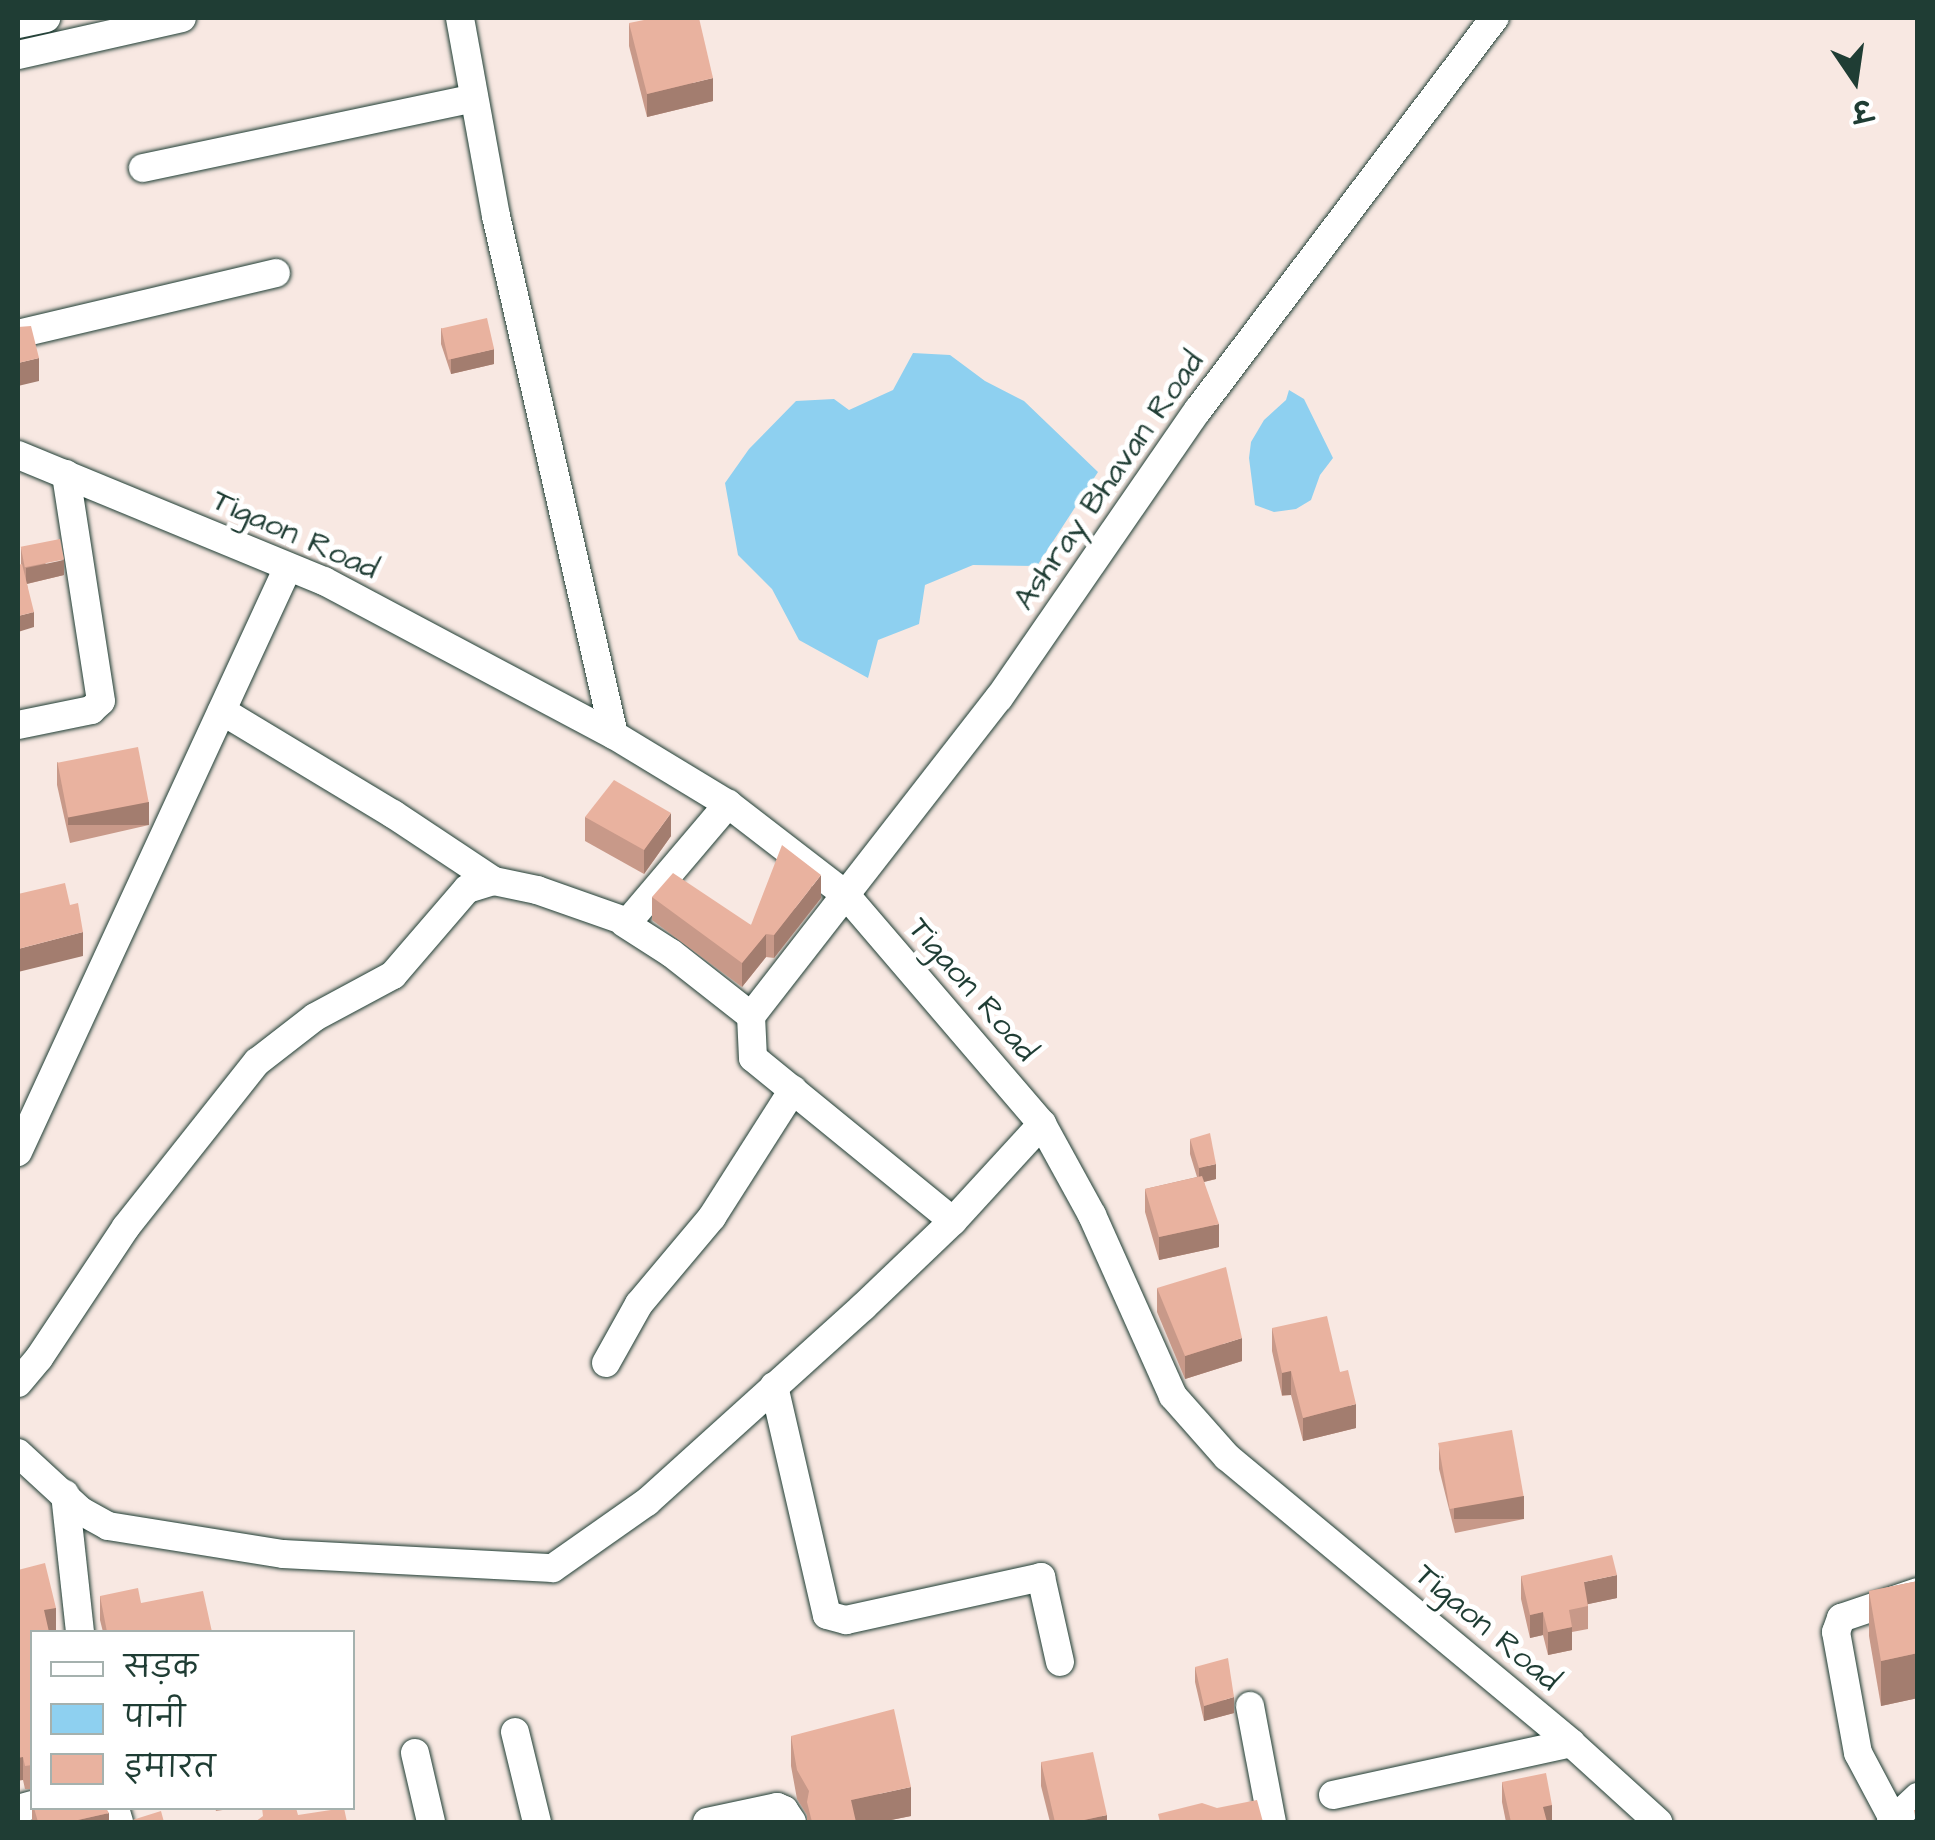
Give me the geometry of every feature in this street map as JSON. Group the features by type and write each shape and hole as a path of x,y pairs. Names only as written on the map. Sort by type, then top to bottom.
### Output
{"street":[{"path":"18,24 46,18"},
{"path":"18,55 182,18"},
{"path":"460,18 496,216 614,736"},
{"name":"Ashray Bhavan Road","path":"751,1016 998,698 1198,410 1431,108 1495,18"},
{"path":"143,168 474,98"},
{"path":"18,334 276,274"},
{"name":"Tigaon Road","path":"18,455 288,566 614,736 728,804 844,894 1042,1124 1092,1215 1173,1396 1228,1457 1571,1743 1658,1822"},
{"path":"18,725 90,710 102,701 66,474"},
{"path":"18,1152 288,566"},
{"path":"222,711 393,814 494,882 537,890 624,923 706,978 751,1016 753,1058 953,1221"},
{"path":"624,923 728,804"},
{"path":"18,1383 39,1358 126,1227 257,1062 315,1017 393,975 467,889 494,882"},
{"path":"606,1363 640,1304 712,1217 794,1090"},
{"path":"18,1453 82,1511 108,1526 283,1554 553,1568 647,1502 953,1221 1042,1124"},
{"path":"774,1386 827,1615 846,1620 1041,1577 1060,1662"},
{"path":"65,1494 80,1630"},
{"path":"1918,1592 1842,1618 1836,1632 1858,1752 1891,1820 1918,1798"},
{"path":"1250,1706 1264,1815"},
{"path":"516,1732 537,1822"},
{"path":"1333,1794 1571,1743"},
{"path":"416,1753 431,1822"},
{"path":"707,1822 777,1807 792,1822"}],"water":[{"path":"913,353 950,355 985,381 1024,401 1098,472 1037,566 973,565 925,585 919,624 878,640 868,678 799,640 772,589 738,555 725,483 749,449 796,401 834,399 849,410 893,390"},
{"path":"1289,390 1304,399 1333,458 1320,475 1311,500 1296,509 1274,512 1255,505 1249,458 1251,442 1264,420 1286,400"}],"building":[{"path":"654,18 699,18 713,78 647,94 629,23"},
{"path":"487,318 494,349 448,360 441,329"},
{"path":"31,326 39,358 18,363 18,327"},
{"path":"60,539 64,560 25,567 21,547"},
{"path":"22,564 34,612 18,616 18,565"},
{"path":"138,747 149,802 68,818 58,763"},
{"path":"614,780 671,813 644,850 585,817"},
{"path":"782,845 821,875 774,935 766,934 742,963 652,897 673,873 751,925"},
{"path":"65,883 70,905 78,903 83,932 18,949 18,894"},
{"path":"1210,1133 1216,1164 1199,1168 1190,1139"},
{"path":"1202,1176 1219,1224 1159,1237 1145,1189"},
{"path":"1226,1267 1242,1338 1185,1356 1157,1288"},
{"path":"1327,1316 1340,1372 1348,1370 1356,1404 1303,1418 1291,1371 1282,1373 1272,1328"},
{"path":"1512,1430 1524,1496 1450,1509 1438,1443"},
{"path":"1612,1555 1617,1575 1584,1582 1588,1606 1569,1610 1572,1627 1548,1632 1543,1612 1530,1615 1521,1576"},
{"path":"45,1563 56,1608 44,1610 49,1630 30,1630 30,1765 25,1766 23,1757 18,1758 18,1570"},
{"path":"1918,1581 1918,1653 1881,1661 1869,1591"},
{"path":"138,1588 141,1603 203,1591 212,1630 107,1630 100,1596"},
{"path":"1228,1658 1234,1697 1204,1706 1195,1667"},
{"path":"894,1709 911,1787 851,1800 856,1822 812,1822 807,1802 809,1791 797,1770 791,1736"},
{"path":"1093,1752 1107,1815 1055,1822 1041,1762"},
{"path":"1546,1773 1552,1805 1543,1807 1547,1822 1511,1822 1502,1782"},
{"path":"1257,1800 1263,1822 1160,1822 1158,1814 1202,1803 1217,1808"},
{"path":"35,1810 109,1813 69,1822 38,1822"},
{"path":"262,1810 297,1810 298,1815 344,1810 347,1822 255,1822 263,1816"},
{"path":"161,1811 164,1822 126,1822"}]}
